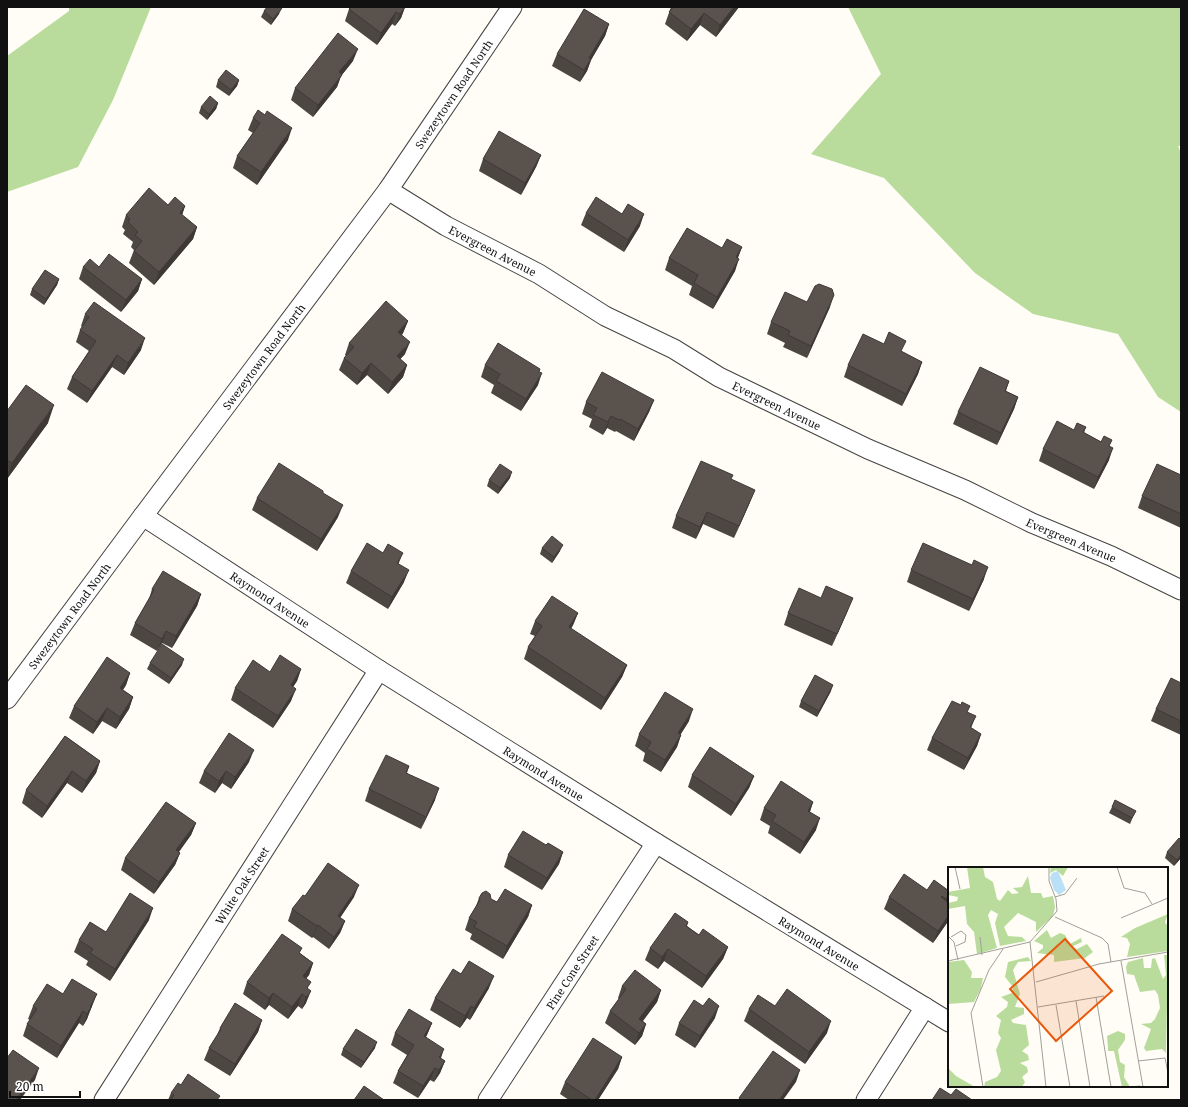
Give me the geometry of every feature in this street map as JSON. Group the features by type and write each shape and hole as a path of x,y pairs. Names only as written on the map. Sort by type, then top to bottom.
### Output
{"street":[{"name":"Swezeytown Road North","path":"7,699 388,190 512,7"},
{"name":"Evergreen Avenue","path":"388,190 446,226 539,274 605,316 674,349 719,377 868,449 965,490 1032,523 1111,556 1181,590"},
{"name":"Raymond Avenue","path":"143,516 379,670 656,843 948,1021"},
{"name":"White Oak Street","path":"104,1100 379,670"},
{"name":"Pine Cone Street","path":"488,1100 656,843"},
{"path":"866,1100 925,1007"}],"green space":[{"path":"69,7 151,7 113,100 78,167 7,192 7,56 69,11"},
{"path":"848,7 1181,7 1181,146 1178,146 1181,153 1181,412 1158,397 1118,334 1033,314 975,273 884,178 811,154 881,74"}],"building":[{"path":"267,7 282,8 273,19 264,11"},
{"path":"351,7 405,7 400,14 396,12 381,33 349,9"},
{"path":"673,7 734,7 720,25 704,13 691,29 669,12"},
{"path":"584,9 609,24 589,58 591,59 584,70 557,54"},
{"path":"338,33 358,49 339,72 342,75 318,105 295,88"},
{"path":"226,70 239,80 231,90 218,80"},
{"path":"210,96 218,103 209,114 201,107"},
{"path":"258,110 265,115 267,111 292,128 261,172 237,156 260,123 253,118"},
{"path":"499,131 541,155 525,183 483,159"},
{"path":"149,188 168,205 175,197 185,206 180,213 197,227 159,272 134,251 142,241 135,235 138,232 128,222 130,219 126,215"},
{"path":"596,197 622,214 628,204 644,214 628,240 586,213"},
{"path":"687,228 722,248 727,239 742,247 736,257 739,259 717,297 694,283 698,275 669,258"},
{"path":"109,254 142,279 126,300 83,267 90,259 99,267"},
{"path":"45,270 59,279 46,299 32,289"},
{"path":"819,284 832,289 834,295 811,346 788,335 790,331 771,322 785,292 807,302 815,286"},
{"path":"386,301 408,321 398,332 410,342 397,356 407,365 392,382 371,363 362,373 344,358 354,347 349,343"},
{"path":"94,302 145,338 128,363 117,355 92,391 72,377 96,341 80,330 89,317 85,314"},
{"path":"889,332 906,341 901,351 922,362 906,394 848,365 863,334 884,344"},
{"path":"498,343 540,369 539,372 542,373 526,399 496,381 500,374 485,365"},
{"path":"980,367 1009,381 1005,391 1018,397 1001,433 958,412"},
{"path":"602,372 654,400 638,429 620,419 619,420 611,416 608,422 593,415 597,408 586,402"},
{"path":"26,385 54,405 12,463 7,460 7,411"},
{"path":"1057,421 1074,430 1077,423 1086,427 1083,432 1101,442 1104,436 1112,440 1109,446 1113,448 1098,477 1043,449"},
{"path":"701,461 733,475 731,479 755,490 739,526 707,512 700,527 676,516"},
{"path":"279,463 343,505 321,539 257,498"},
{"path":"500,464 512,472 500,488 489,480"},
{"path":"1157,464 1181,475 1181,514 1142,496"},
{"path":"552,536 563,545 554,557 542,548"},
{"path":"367,543 383,553 388,544 403,553 397,563 409,570 392,597 351,571"},
{"path":"923,543 972,565 974,560 988,567 973,599 911,570"},
{"path":"163,571 201,594 176,636 166,631 162,639 135,623"},
{"path":"826,586 853,598 837,634 788,613 799,588 821,598"},
{"path":"552,596 578,613 569,627 627,665 605,698 528,647 542,626 535,621"},
{"path":"162,644 184,659 171,678 150,663"},
{"path":"280,655 301,669 291,685 296,689 278,716 235,688 253,660 270,672"},
{"path":"107,657 130,673 120,688 133,697 120,717 107,708 97,722 74,706"},
{"path":"815,675 833,685 819,711 801,701"},
{"path":"1171,678 1181,683 1181,721 1156,709"},
{"path":"665,692 693,709 678,733 681,735 665,760 647,749 651,742 639,734"},
{"path":"952,701 961,705 962,702 970,706 967,712 976,716 970,727 981,734 968,758 932,738"},
{"path":"229,733 254,750 235,777 226,771 219,781 204,771"},
{"path":"65,736 100,761 86,781 72,771 47,806 26,790"},
{"path":"710,747 754,776 736,804 692,775"},
{"path":"386,755 409,766 406,773 439,788 426,817 369,789"},
{"path":"781,781 813,802 808,811 820,818 804,842 772,821 776,815 764,808"},
{"path":"1115,800 1136,811 1132,818 1112,807"},
{"path":"166,802 196,823 176,850 180,853 159,882 125,858"},
{"path":"523,831 546,845 548,843 563,852 547,878 508,855"},
{"path":"1179,838 1181,840 1181,855 1177,860 1167,852"},
{"path":"328,863 359,885 338,916 345,921 334,937 292,909 303,895 305,896"},
{"path":"904,874 927,890 934,880 948,890 948,896 946,899 942,896 941,897 948,902 948,916 938,931 889,897"},
{"path":"505,889 532,905 507,946 474,927 477,922 469,918 480,900 479,898 482,893 486,891 490,894 491,899 497,902"},
{"path":"130,893 153,908 115,969 90,953 93,949 79,940 90,922 106,932"},
{"path":"675,913 688,922 686,926 699,935 703,929 728,947 706,976 668,949 662,957 650,948"},
{"path":"282,934 302,948 299,953 313,963 303,976 311,982 307,988 311,991 306,997 302,994 292,1007 273,993 269,998 247,982"},
{"path":"469,961 494,976 474,1008 471,1006 465,1016 435,998 453,969 461,974"},
{"path":"635,970 661,990 639,1019 646,1024 639,1033 610,1011 626,989 622,986"},
{"path":"72,979 97,994 87,1014 83,1011 61,1046 27,1024 37,1009 33,1006 47,984 63,994"},
{"path":"787,989 831,1021 809,1052 749,1009 758,995 775,1006"},
{"path":"709,998 719,1006 700,1036 679,1023 694,1000 703,1006"},
{"path":"235,1003 262,1020 235,1064 209,1048"},
{"path":"409,1009 432,1023 424,1036 444,1049 439,1057 445,1061 439,1070 435,1068 423,1086 398,1071 414,1045 395,1033"},
{"path":"356,1029 377,1042 364,1062 343,1049"},
{"path":"593,1038 622,1057 595,1100 592,1100 565,1082"},
{"path":"13,1050 39,1068 16,1100 7,1100 7,1058"},
{"path":"773,1051 800,1070 779,1100 741,1100 739,1098"},
{"path":"188,1074 220,1096 217,1100 171,1100 174,1095 171,1093 178,1083 181,1085"},
{"path":"364,1086 384,1100 354,1100"},
{"path":"940,1088 951,1095 956,1089 972,1100 932,1100"}]}
